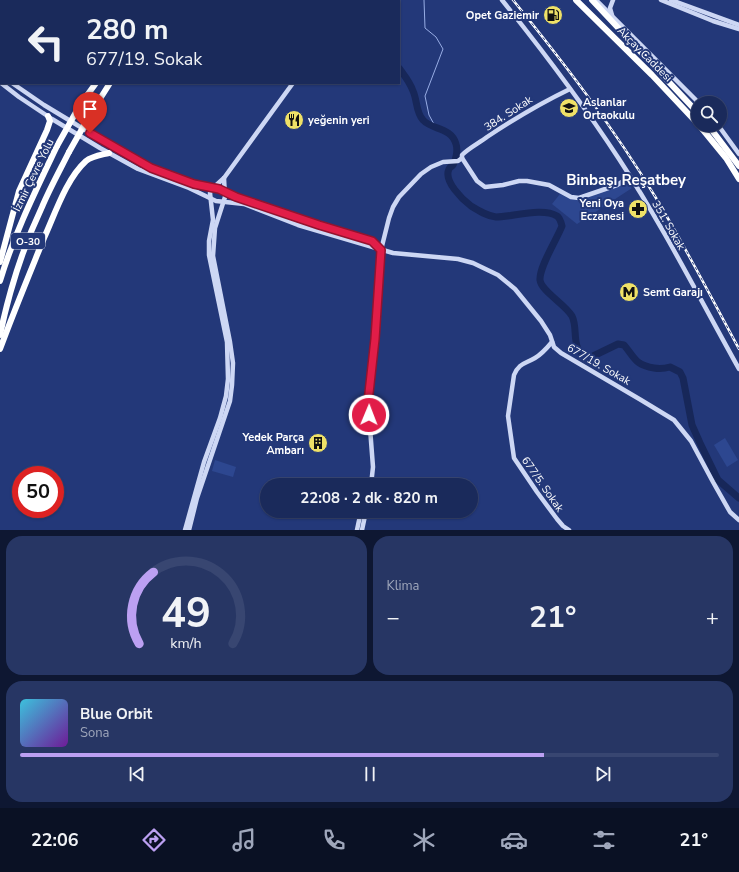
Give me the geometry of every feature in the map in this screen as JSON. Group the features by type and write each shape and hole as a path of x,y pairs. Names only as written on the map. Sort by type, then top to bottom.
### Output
{"highway":[{"name":"Akçay Caddesi","path":"576,0 652,75 691,117"},
{"name":"Akçay Caddesi","path":"596,0 691,105"},
{"name":"İzmir Çevre Yolu","path":"0,281 27,207 57,146 80,105 95,84"},
{"name":"İzmir Çevre Yolu","path":"0,335 4,313 18,267 42,207 69,152 109,84"},
{"path":"0,262 19,191 47,130 50,121 48,116"},
{"name":"Akçay Caddesi","path":"705,132 726,158 739,179"},
{"path":"713,132 739,166"},
{"path":"0,348 41,246 76,172 87,160 109,153"}],"street":[{"name":"351. Sokak","path":"502,0 570,88 630,177 659,224 739,369"},
{"path":"596,0 692,96"},
{"path":"612,15 610,8 613,0"},
{"path":"661,0 713,21 739,29"},
{"path":"671,0 739,24"},
{"name":"677/19. Sokak","path":"2,84 48,116 138,169 179,184 222,203 231,202 244,204 298,225 381,250 408,255 458,259 472,263 498,275 515,289 541,321 550,335 554,347 674,420 691,441 712,482 730,512 739,520"},
{"name":"677/19. Sokak","path":"13,84 44,105 151,168 194,184 219,189 236,197 314,224 372,241 381,250"},
{"path":"185,530 204,462 220,418 226,396 228,379 227,342 209,254 209,241 213,220 210,198 212,188 224,178 292,84"},
{"name":"384. Sokak","path":"460,160 462,155 468,150 503,126 535,106 570,88"},
{"path":"723,132 739,154"},
{"path":"371,478 368,402 375,339 381,250 389,218 399,197 421,174 431,167 443,162 460,160 477,181 485,187 527,181 549,185 571,197 579,198 617,185 630,177"},
{"path":"189,530 197,498 230,401 232,385 233,363 230,342 213,256 215,228 225,192 224,178"},
{"name":"677/5. Sokak","path":"552,342 536,358 520,366 516,370 508,416 514,458 557,519 569,530"},
{"path":"370,478 372,467"},
{"path":"357,530 360,518"},
{"path":"362,530 365,518"}],"shaded area":[{"path":"626,184 632,188 577,224 552,204 560,194 568,198 584,200 600,192"},
{"path":"725,438 738,460 727,467 714,445"},
{"path":"215,460 236,467 233,477 212,471"}],"waterway":[{"path":"424,0 425,28 436,37 443,49 425,96 429,115 435,126"},
{"path":"400,69 412,88 418,110 423,120 431,126 450,134 454,138 457,146 456,155 453,165 449,168 448,174 451,184 463,199 477,210 496,217 544,212 551,213 560,219 562,226 542,268 540,280 544,289 569,311 572,316 579,350 583,355 589,358 618,344 624,345 636,360 643,365 658,369 670,367 680,372 683,378 692,425 700,443 718,480 739,498"}],"railway":[{"path":"513,0 588,96 640,172 678,236 739,349"}],"place":[{"name":"Opet Gaziemir","path":"553,15"},
{"name":"Aslanlar Ortaokulu","path":"569,108"},
{"name":"yeğenin yeri","path":"294,120"},
{"name":"Yeni Oya Eczanesi","path":"638,209"},
{"name":"Semt Garajı","path":"629,292"},
{"name":"Yedek Parça Ambarı","path":"318,443"}],"district":[{"name":"Binbaşı Reşatbey","path":"626,180"}],"route":[{"path":"90,133 151,168 194,184 219,189 236,197 372,241 381,250 375,339 368,402 369,415"}]}
